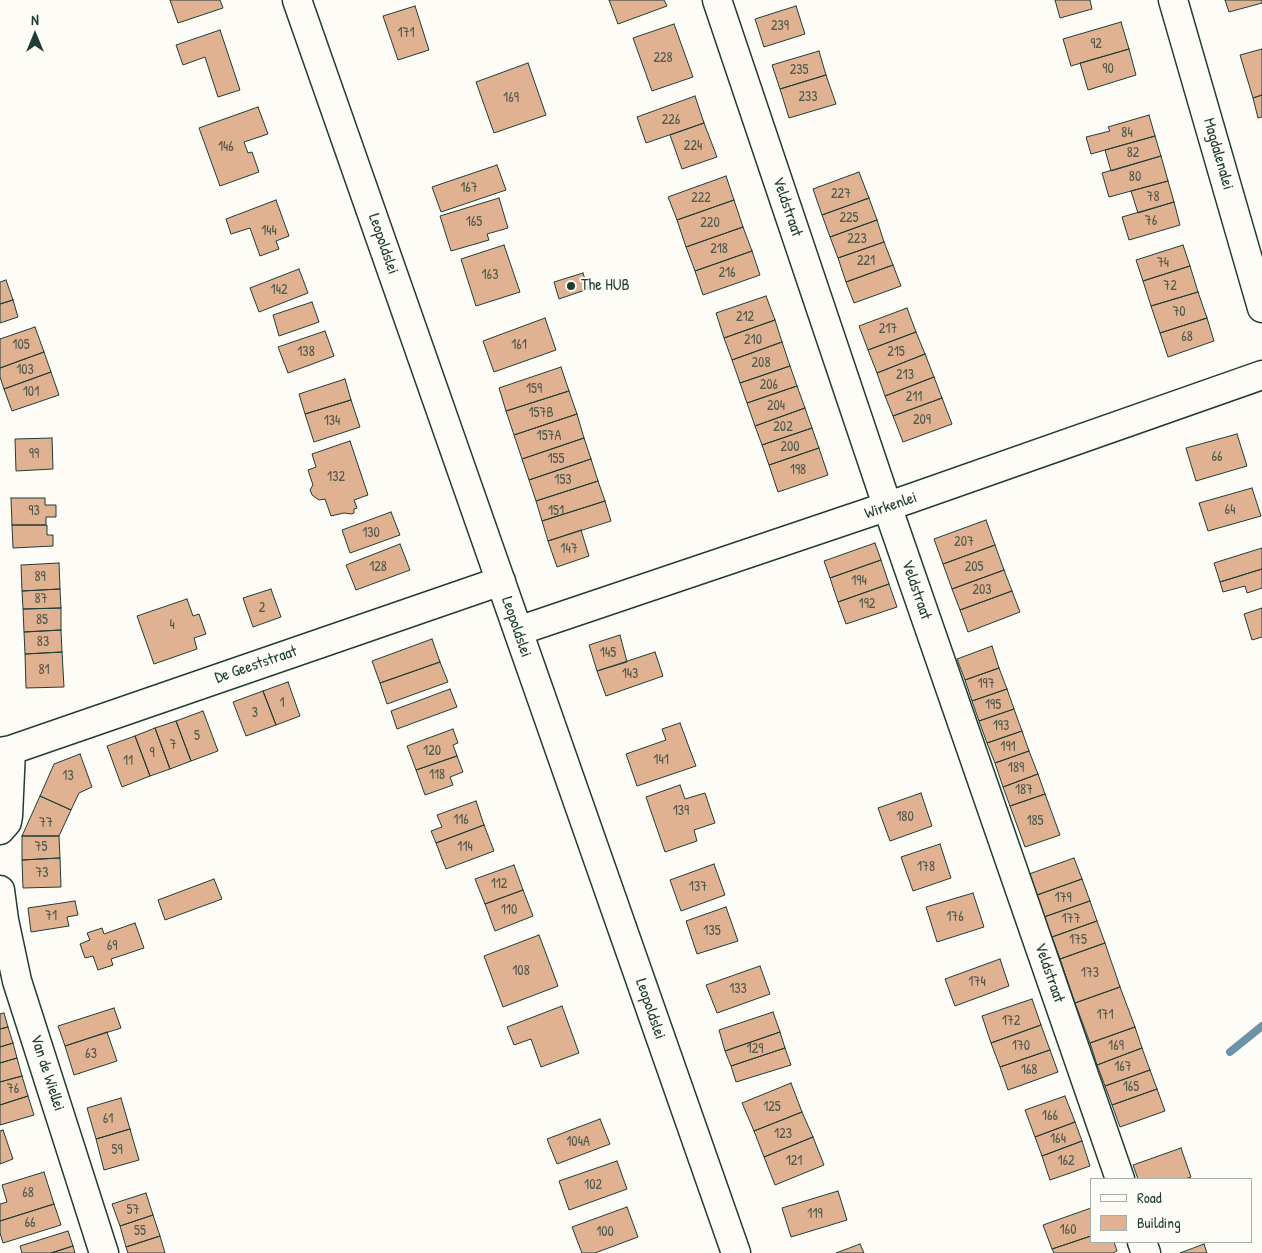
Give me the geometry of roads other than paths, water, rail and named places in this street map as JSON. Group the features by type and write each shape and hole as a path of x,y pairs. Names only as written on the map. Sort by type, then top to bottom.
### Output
{"street":[{"name":"Leopoldslei","path":"297,0 736,1253"},
{"name":"Veldstraat","path":"717,0 887,506 1120,1178"},
{"name":"Magdalenalei","path":"1174,0 1262,308"},
{"name":"Wirkenlei","path":"518,631 887,506 1262,375"},
{"name":"De Geeststraat","path":"5,751 501,581"},
{"path":"0,830 7,822 8,816 5,751"},
{"name":"Van de Wiellei","path":"0,890 4,920 17,981 104,1253"}],"waterway":[{"path":"1230,1052 1262,1026"}],"place":[{"name":"The HUB","path":"571,286"}]}
